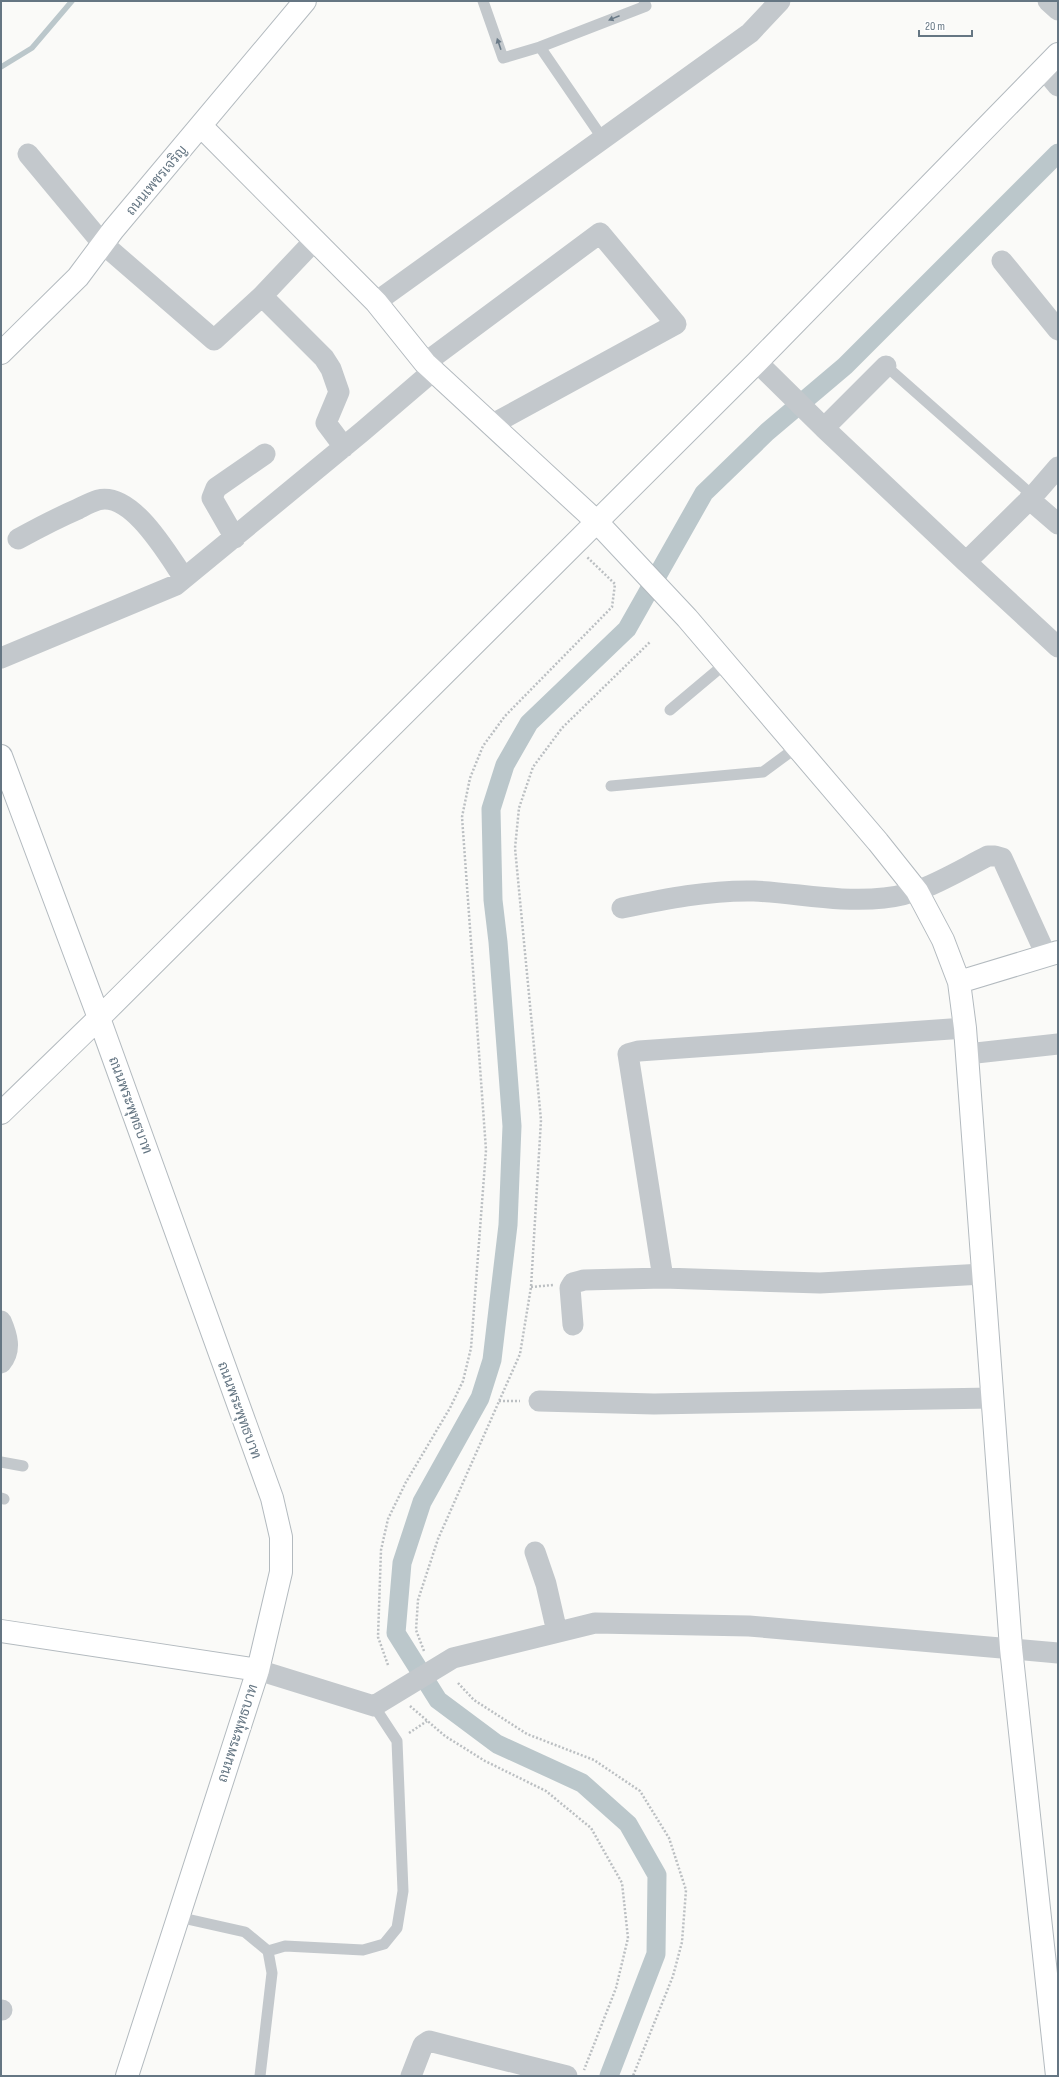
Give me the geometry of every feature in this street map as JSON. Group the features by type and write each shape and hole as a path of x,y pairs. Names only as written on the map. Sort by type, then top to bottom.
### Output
{"street":[{"name":"ถนนเพชรเจริญ","path":"1,353 78,277 102,243 305,1"},
{"path":"376,302 750,34 780,1"},
{"path":"1048,1 1058,10"},
{"path":"1051,61 1058,86"},
{"path":"1,1112 99,1018 597,522 762,367 1051,61"},
{"path":"201,126 376,302 429,367 597,522 687,618 916,890 943,940 959,982 965,1028 1011,1648 1057,2076"},
{"path":"28,154 102,243 214,340 262,296 314,241"},
{"path":"1,658 176,585 344,447 429,367 600,233 676,324 491,425"},
{"path":"1002,261 1058,330"},
{"path":"262,296 324,358 331,369 339,392 326,423 344,447"},
{"path":"821,424 886,366"},
{"path":"762,367 966,562 1058,647"},
{"path":"235,538 212,498 216,488 265,454"},
{"path":"966,562 1031,497 1058,467"},
{"path":"1031,497 1058,524"},
{"path":"18,539 51,521 98,500 113,500 123,504 143,521 184,578"},
{"name":"ถนนพระพุทธบาท","path":"1,756 99,1018 272,1498 281,1537 280,1572 258,1670 127,2076"},
{"path":"622,908 701,893 754,891 809,898 885,898 916,890 988,856 1002,858 1052,954 959,982"},
{"path":"663,1278 628,1054 639,1051 965,1028"},
{"path":"967,1054 1058,1044"},
{"path":"573,1325 570,1288 573,1283 584,1280 663,1278 820,1283 983,1274"},
{"path":"1,1321 8,1342 6,1357 1,1363"},
{"path":"538,1401 654,1404 992,1398"},
{"path":"535,1552 546,1584 556,1632"},
{"path":"1,1631 258,1670 374,1706 453,1658 595,1623 750,1626 1058,1653"},
{"path":"411,2076 423,2045 429,2041 567,2076"}],"lane":[{"path":"483,1 503,58 540,47 646,6 644,1"},
{"path":"540,47 603,139"},
{"path":"886,366 1031,497"},
{"path":"670,710 726,663"},
{"path":"611,786 763,772 797,747"},
{"path":"1,1462 23,1466"},
{"path":"268,1950 285,1946 363,1950 384,1944 397,1928 403,1891 397,1741 374,1706"},
{"path":"178,1917 245,1932 268,1950 272,1973 260,2076"}],"path":[{"path":"388,1665 378,1637 381,1550 388,1520 406,1482 450,1408 463,1381 471,1348 486,1150 462,816 470,778 483,746 505,716 612,607 615,584 574,545"},
{"path":"424,1651 416,1630 418,1600 438,1539 520,1354 531,1287 540,1120 515,848 519,808 533,767 562,728 650,642"},
{"path":"458,1683 474,1700 522,1731 594,1760 640,1791 669,1838 686,1890 682,1942 672,1976 633,2076"},
{"path":"409,1706 445,1736 485,1761 546,1791 592,1828 622,1883 628,1938 616,1988 582,2076"},
{"path":"397,1741 427,1721"}],"waterway":[{"path":"1,67 32,48 72,1"},
{"path":"609,2076 656,1954 657,1875 628,1824 582,1783 497,1744 438,1700 396,1633 402,1563 422,1502 480,1398 492,1360 508,1225 512,1126 498,942 493,900 491,809 505,765 529,723 627,629 704,493 767,432 845,366 1058,153"}]}
